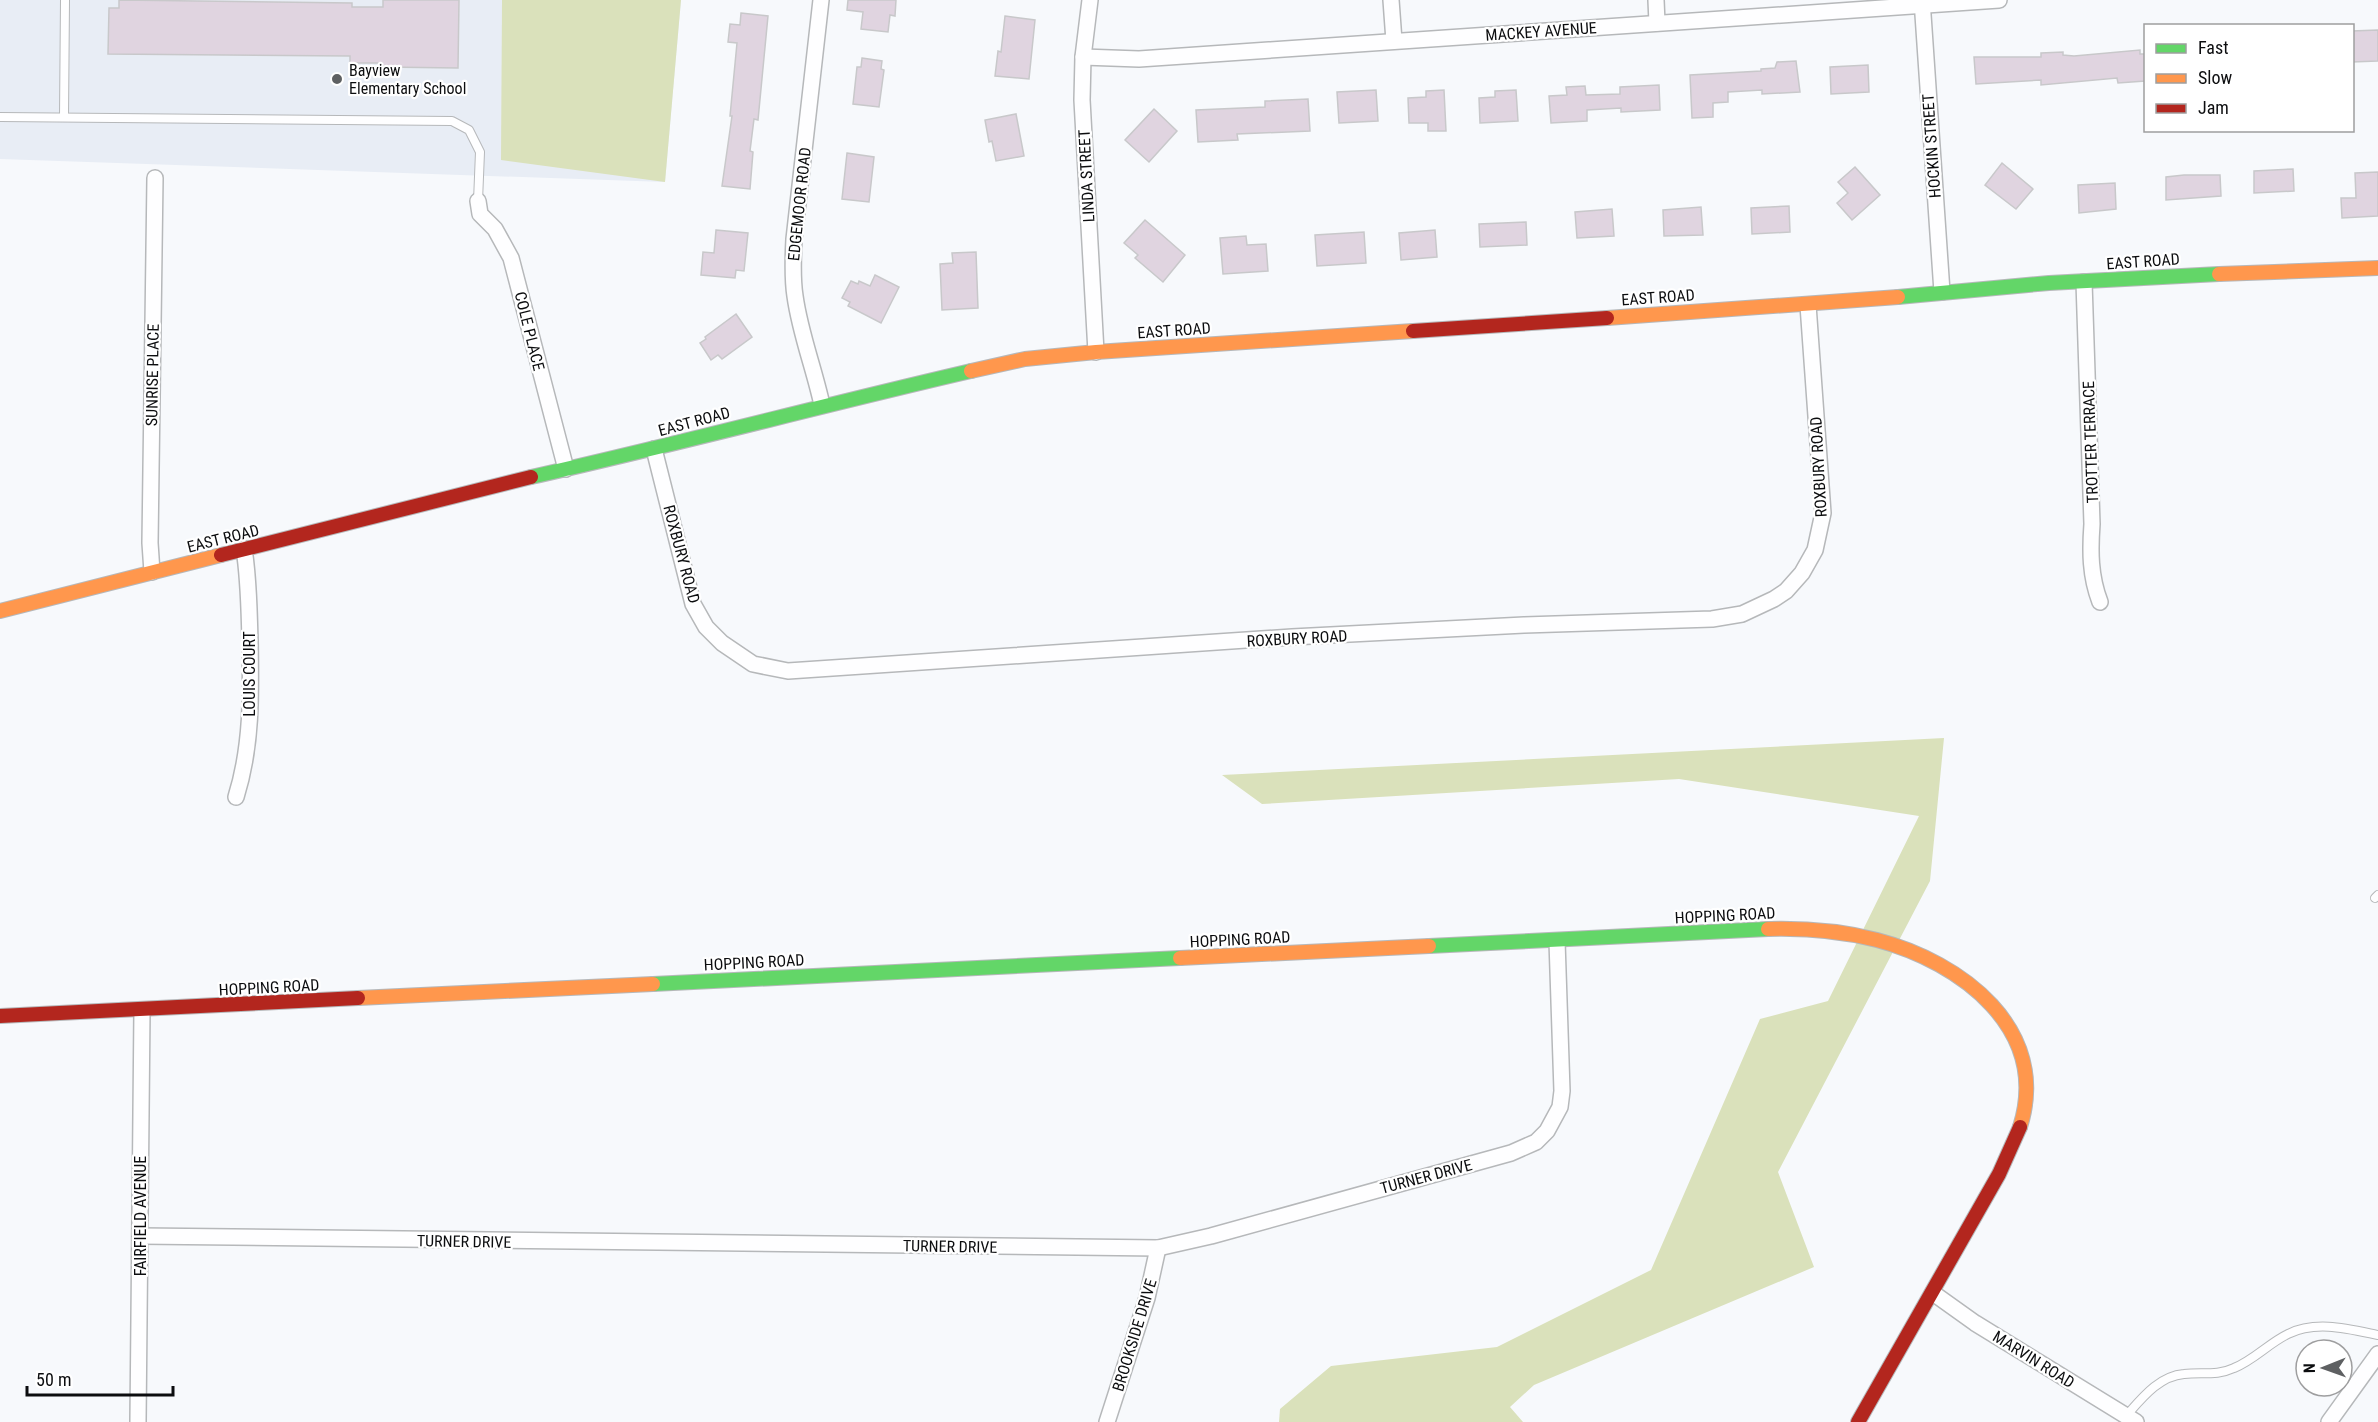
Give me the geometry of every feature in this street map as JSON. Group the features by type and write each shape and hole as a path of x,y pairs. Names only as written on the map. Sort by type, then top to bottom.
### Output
{"street":[{"name":"EDGEMOOR ROAD","path":"821,0 794,239 793,272 803,333 822,405"},
{"name":"LINDA STREET","path":"1089,0 1083,57 1082,100 1096,352"},
{"path":"1391,0 1394,41"},
{"path":"1656,0 1657,23"},
{"name":"MACKEY AVENUE","path":"1083,57 1139,59 1922,3 1999,0"},
{"name":"HOCKIN STREET","path":"1922,3 1942,292"},
{"name":"SUNRISE PLACE","path":"152,572 150,507 155,178"},
{"name":"COLE PLACE","path":"478,201 480,214 495,229 511,258 566,469"},
{"name":"EAST ROAD","path":"0,611 506,482 654,449 822,405 1025,359 1096,352 1808,305 1942,292 2186,275 2378,268"},
{"name":"TROTTER TERRACE","path":"2084,282 2092,524 2090,551 2094,585 2100,602"},
{"name":"ROXBURY ROAD","path":"654,449 693,604 706,627 722,644 743,658 765,668 788,671 1292,637 1712,619 1742,614 1774,600 1786,591 1802,573 1815,550 1823,513 1808,305"},
{"name":"LOUIS COURT","path":"236,797 247,756 251,693 249,578 244,549"},
{"name":"HOPPING ROAD","path":"0,1016 1776,929 1844,932 1876,939 1942,966 1986,998 2007,1020 2018,1039 2025,1063 2027,1090 2025,1112 2019,1130 1995,1180 1858,1422"},
{"name":"TURNER DRIVE","path":"140,1236 1158,1248 1211,1236 1510,1153 1536,1142 1555,1119 1562,1091 1557,941"},
{"name":"FAIRFIELD AVENUE","path":"138,1422 142,1010"},
{"name":"BROOKSIDE DRIVE","path":"1107,1422 1147,1298 1158,1248"},
{"name":"MARVIN ROAD","path":"1933,1293 1975,1323 2131,1419"},
{"path":"2329,1422 2378,1354"}],"lane":[{"path":"64,117 65,0"},
{"path":"0,117 452,121 469,130 480,152 478,201"},
{"path":"2131,1419 2149,1390 2171,1376 2216,1374 2234,1369 2261,1354 2288,1333 2325,1326 2378,1335"}],"shaded area":[{"name":"Bayview Elementary School","path":"0,0 681,0 665,182 0,159"}],"green space":[{"path":"502,0 681,0 665,182 501,160"},
{"path":"1944,738 1930,881 1778,1172 1814,1267 1534,1385 1510,1407 1523,1422 1279,1422 1280,1409 1331,1366 1497,1347 1651,1270 1760,1019 1828,1001 1919,816 1679,779 1262,804 1222,775"}],"building":[{"name":"Bayview Elementary School","path":"119,0 352,3 352,7 383,7 383,0 459,0 458,68 383,67 382,63 350,63 350,56 108,54 109,8 119,8"},
{"path":"848,0 896,0 895,16 890,15 888,32 861,29 863,12 847,10"},
{"path":"741,13 768,16 758,120 754,119 750,151 753,152 750,189 722,186 732,116 730,116 737,43 728,42 730,24 740,25"},
{"path":"1005,16 1035,20 1029,79 995,76 998,51 1001,52"},
{"path":"2378,30 2378,61 2354,62 2354,31"},
{"path":"2140,50 2140,54 2144,54 2144,81 2118,83 2117,78 2041,85 2041,80 1976,84 1974,57 2041,57 2041,53 2063,52 2063,55"},
{"path":"862,58 882,61 881,69 884,70 879,107 853,104 857,67 861,67"},
{"path":"1796,61 1800,92 1762,94 1762,90 1728,92 1728,102 1713,103 1713,117 1692,118 1690,75 1761,71 1761,69 1775,68 1777,62"},
{"path":"1868,65 1869,92 1831,94 1830,67"},
{"path":"1659,85 1660,110 1621,112 1621,108 1587,110 1587,121 1551,123 1549,96 1567,95 1566,87 1585,86 1586,95 1620,94 1620,87"},
{"path":"1376,90 1378,121 1339,123 1337,92"},
{"path":"1444,90 1446,131 1428,131 1428,123 1409,123 1408,98 1426,97 1426,91"},
{"path":"1516,90 1518,121 1480,123 1479,98 1495,97 1495,91"},
{"path":"1308,99 1310,131 1237,134 1238,140 1198,142 1196,110 1265,107 1265,101"},
{"path":"1154,109 1177,131 1149,162 1125,140"},
{"path":"1016,114 1024,156 996,161 992,141 989,142 985,120"},
{"path":"847,153 874,157 869,202 842,199"},
{"path":"2002,163 2033,189 2016,209 1985,185"},
{"path":"1855,167 1880,195 1852,220 1837,203 1848,193 1838,182"},
{"path":"2293,169 2294,191 2254,193 2254,171"},
{"path":"2378,172 2378,216 2342,218 2341,198 2356,198 2355,173"},
{"path":"2220,175 2221,196 2166,200 2166,177"},
{"path":"2115,183 2116,209 2079,213 2078,185"},
{"path":"1789,206 1790,232 1752,234 1751,208"},
{"path":"1701,207 1703,235 1664,236 1663,210"},
{"path":"1612,209 1614,236 1577,238 1575,212"},
{"path":"1145,220 1185,255 1163,282 1135,258 1138,255 1124,243"},
{"path":"1526,222 1527,245 1480,247 1479,224"},
{"path":"716,230 748,233 744,271 736,270 735,278 701,275 703,252 714,253"},
{"path":"1435,230 1437,257 1401,260 1399,233"},
{"path":"1364,232 1366,263 1317,266 1315,235"},
{"path":"1246,236 1247,245 1266,244 1268,271 1223,274 1220,238"},
{"path":"976,252 978,308 942,310 940,264 953,263 952,253"},
{"path":"875,275 899,287 881,323 848,306 850,302 842,298 851,281 858,284 859,281 870,286"},
{"path":"736,314 752,337 722,359 718,355 711,360 700,343"}],"traffic: fast":[{"path":"1898,297 2049,283 2219,274"},
{"path":"531,477 971,371"},
{"path":"1429,946 1768,929"},
{"path":"653,984 1180,958"}],"traffic: slow":[{"path":"2219,274 2378,268"},
{"path":"1607,318 1898,297"},
{"path":"971,371 1025,359 1096,352 1413,331"},
{"path":"0,611 221,555"},
{"path":"1768,929 1823,931 1877,940 1909,950 1967,983 1992,1005 2011,1031 2023,1060 2026,1092 2020,1127"},
{"path":"1180,958 1429,946"},
{"path":"358,998 653,984"}],"traffic: jam":[{"path":"1413,331 1607,318"},
{"path":"221,555 531,477"},
{"path":"0,1016 358,998"},
{"path":"1858,1422 1999,1174 2020,1127"}],"place":[{"name":"Bayview Elementary School","path":"337,79"}]}
